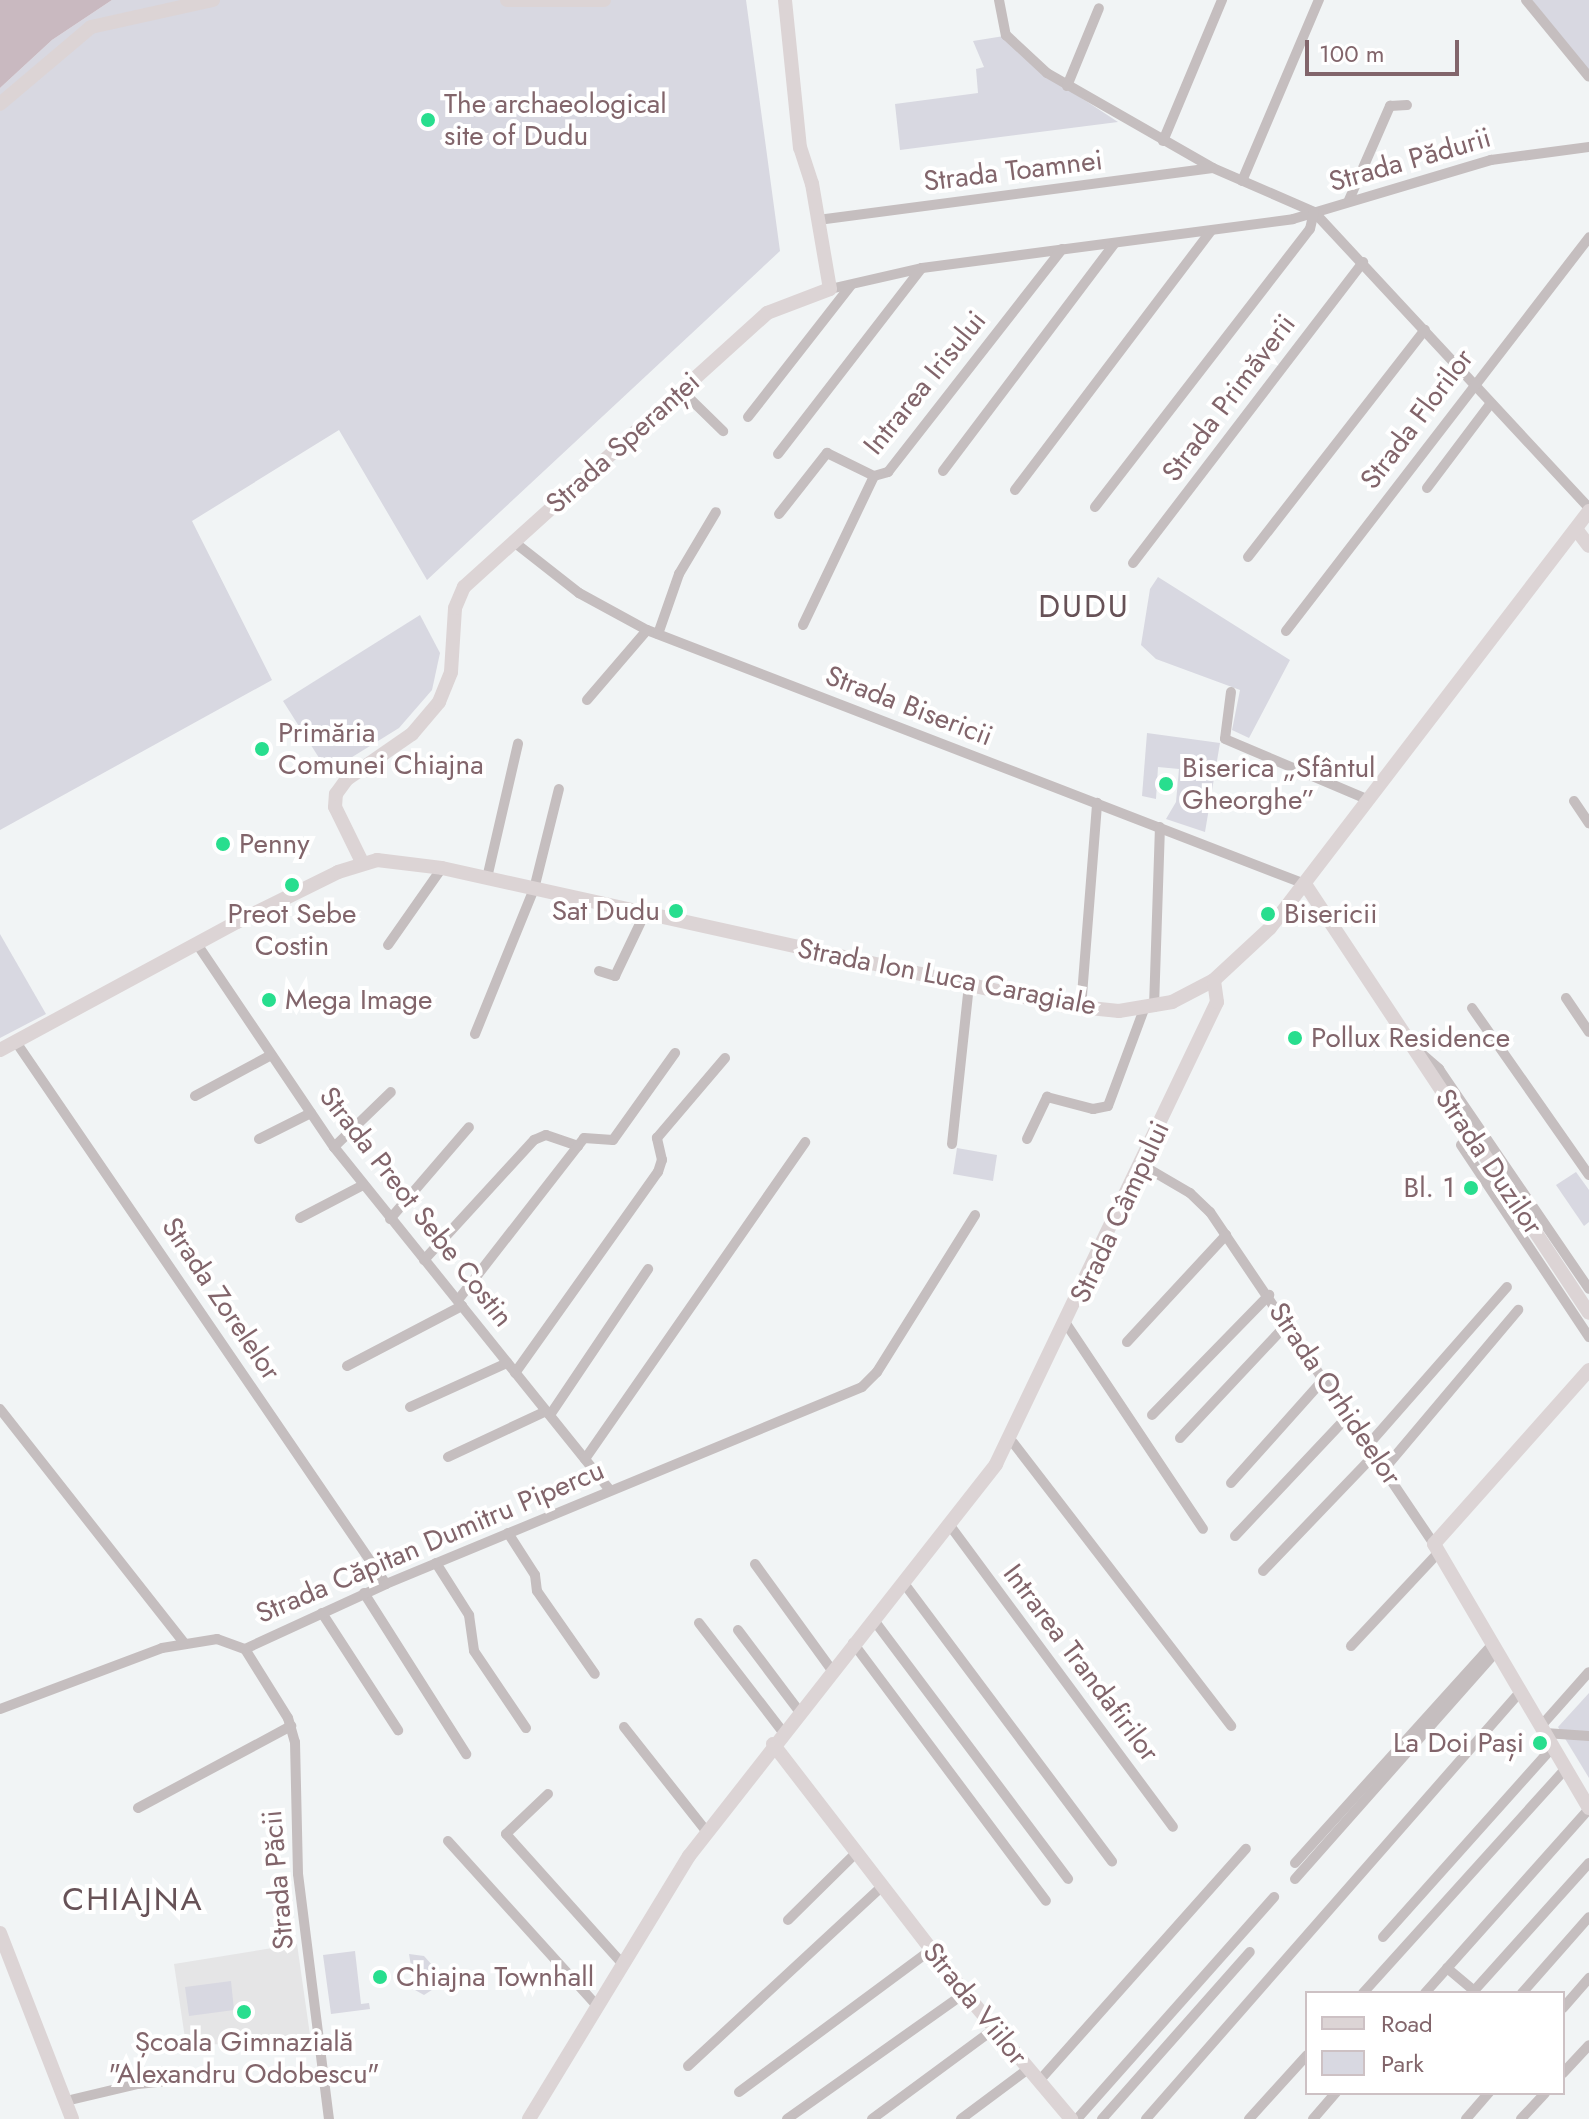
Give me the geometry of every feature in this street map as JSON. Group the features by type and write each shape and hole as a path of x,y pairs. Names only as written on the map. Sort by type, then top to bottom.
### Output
{"street":[{"path":"0,104 91,27 213,0"},
{"path":"507,0 604,0"},
{"path":"785,0 800,148 818,220 830,289"},
{"name":"Strada Pădurii","path":"999,0 1006,35 1067,86 1213,168 1314,212 1491,160 1589,147"},
{"path":"1163,141 1222,0"},
{"path":"1242,181 1319,0"},
{"path":"1526,0 1589,77"},
{"path":"1067,86 1099,8"},
{"path":"1349,200 1390,106 1407,105"},
{"name":"Strada Toamnei","path":"818,220 1213,168"},
{"path":"1314,212 1589,510"},
{"path":"1095,507 1310,229 1314,212"},
{"name":"Strada Speranței","path":"362,862 335,807 336,794 347,779 400,744 432,713 451,672 457,598 514,542 773,308 830,289 922,268 1211,231 1314,212"},
{"path":"1015,490 1211,231"},
{"name":"Strada Florilor","path":"1286,631 1589,237"},
{"path":"943,471 1114,244"},
{"name":"Intrarea Irisului","path":"779,514 827,453 874,476 888,472 1062,249"},
{"name":"Strada Primăverii","path":"1133,563 1363,262"},
{"path":"778,454 922,268"},
{"path":"748,417 851,285"},
{"path":"1248,557 1425,330"},
{"path":"681,390 723,431"},
{"path":"1427,488 1491,403"},
{"path":"803,625 874,476"},
{"name":"Strada Ion Luca Caragiale","path":"0,1050 197,944 362,862 399,861 442,868 969,986 1081,1008 1149,1008 1214,980 1258,940 1307,887 1369,800 1589,510"},
{"path":"587,700 652,632 679,574 716,512"},
{"path":"1576,529 1589,546"},
{"name":"Strada Bisericii","path":"514,542 579,593 652,632 1160,827 1307,887"},
{"path":"1231,692 1225,739 1369,800"},
{"path":"487,878 518,744"},
{"path":"475,1034 534,889 559,789"},
{"path":"1574,801 1589,823"},
{"path":"1081,1008 1097,803"},
{"path":"1027,1139 1047,1097 1096,1110 1108,1106 1149,1008 1160,827"},
{"path":"388,945 442,868"},
{"name":"Strada Duzilor","path":"1307,887 1589,1313"},
{"path":"599,971 615,976 645,913"},
{"name":"Strada Preot Sebe Costin","path":"197,944 334,1147 610,1490"},
{"name":"Strada Câmpului","path":"529,2119 621,1962 707,1832 831,1669 951,1527 1011,1440 1217,1002 1214,980"},
{"path":"952,1144 969,986"},
{"path":"1566,998 1589,1032"},
{"path":"1472,1008 1589,1175"},
{"name":"Strada Zorelelor","path":"16,1042 386,1584"},
{"path":"1415,1048 1439,1069 1589,1289"},
{"path":"347,1366 460,1303 578,1146 589,1136 613,1140 675,1053"},
{"path":"195,1096 271,1055"},
{"path":"515,1373 658,1172 662,1160 657,1138 725,1058"},
{"path":"334,1147 391,1092"},
{"path":"259,1139 311,1113"},
{"path":"390,1219 469,1127"},
{"path":"424,1260 534,1140 546,1135 578,1146"},
{"path":"585,1459 805,1142"},
{"path":"1461,1145 1589,1337"},
{"name":"Strada Orhideelor","path":"1142,1165 1196,1197 1269,1295 1436,1548 1589,1808"},
{"path":"300,1218 363,1185"},
{"name":"Strada Căpitan Dumitru Pipercu","path":"0,1709 184,1643 227,1640 245,1649 364,1593 862,1387 877,1372 975,1215"},
{"path":"1127,1342 1226,1235"},
{"path":"448,1457 548,1413 648,1269"},
{"path":"1263,1571 1372,1448 1507,1287"},
{"path":"1152,1415 1269,1295"},
{"path":"1385,1468 1518,1310"},
{"path":"1180,1438 1288,1323"},
{"path":"1067,1325 1203,1529"},
{"path":"410,1407 507,1363"},
{"path":"1351,1646 1589,1370"},
{"path":"1231,1483 1325,1378"},
{"path":"0,1409 184,1643"},
{"path":"1235,1536 1350,1414"},
{"path":"1011,1440 1231,1726"},
{"name":"Intrarea Trandafirilor","path":"951,1527 1173,1827"},
{"path":"508,1533 535,1575 537,1591 595,1674"},
{"path":"436,1563 469,1615 474,1651 526,1728"},
{"path":"755,1564 831,1669"},
{"path":"903,1582 1112,1861"},
{"path":"364,1593 466,1754"},
{"path":"322,1613 398,1730"},
{"path":"873,1619 1068,1879"},
{"path":"699,1623 783,1732"},
{"path":"738,1630 799,1711"},
{"path":"853,1643 1046,1901"},
{"name":"Strada Păcii","path":"245,1649 291,1726 298,1874 329,2119"},
{"path":"1295,1863 1494,1649"},
{"path":"1295,1879 1494,1649"},
{"path":"1543,1730 1589,1672"},
{"path":"1146,2119 1521,1691"},
{"path":"138,1808 291,1726"},
{"path":"624,1727 707,1832"},
{"path":"1543,1730 1589,1736"},
{"name":"Strada Viilor","path":"773,1744 881,1887 1069,2118"},
{"path":"1383,1937 1553,1747"},
{"path":"1365,1991 1566,1768"},
{"path":"548,1794 506,1834 621,1962"},
{"path":"1427,1991 1589,1808"},
{"path":"448,1841 596,2005"},
{"path":"1039,2081 1246,1849"},
{"path":"788,1920 855,1854"},
{"path":"1474,1991 1589,1863"},
{"path":"688,2066 881,1887"},
{"path":"1069,2118 1274,1897"},
{"path":"1524,1991 1589,1917"},
{"path":"0,1933 72,2119"},
{"path":"739,2092 931,1950"},
{"path":"1102,2119 1250,1952"},
{"path":"1447,1968 1472,1991"},
{"path":"1565,2006 1589,1978"},
{"path":"787,2119 965,1993"},
{"path":"872,2119 994,2029"},
{"path":"1565,2071 1589,2045"},
{"path":"1249,2119 1305,2057"},
{"path":"961,2119 1028,2069"},
{"path":"66,2101 138,2084 205,2077"},
{"path":"1313,2119 1334,2095"},
{"path":"1466,2119 1487,2095"},
{"path":"1521,2119 1543,2095"}],"shaded area":[{"path":"0,0 112,0 52,40 0,88"},
{"name":"Școala Gimnazială \"Alexandru Odobescu\"","path":"297,1944 311,2042 186,2045 174,1964"}],"green space":[{"path":"112,0 746,0 780,251 427,580 339,430 192,521 272,680 0,830 0,88 52,40"},
{"path":"1532,0 1589,0 1589,71"},
{"path":"1004,36 1051,78 1118,122 900,150 895,104 978,93 976,69 984,67 973,41"},
{"path":"1158,577 1290,660 1249,738 1232,730 1240,690 1156,659 1141,645 1150,589"},
{"path":"420,615 440,653 432,690 399,728 328,772 283,701"},
{"path":"1147,733 1220,743 1205,832 1166,819 1176,802 1179,769 1158,767 1156,799 1142,796"},
{"path":"0,934 46,1014 0,1038"},
{"path":"957,1148 997,1155 993,1181 953,1174"},
{"path":"1576,1172 1589,1190 1589,1222 1584,1226 1556,1185"},
{"path":"1589,1693 1589,1778 1558,1727"},
{"path":"355,1951 361,2004 369,2003 370,2009 331,2014 323,1955"},
{"path":"409,1954 424,1956 441,1975 438,1986 424,1995 415,1990"},
{"path":"231,1981 234,2010 189,2016 185,1987"}],"place":[{"name":"The archaeological site of Dudu","path":"428,120"},
{"name":"Primăria Comunei Chiajna","path":"262,749"},
{"name":"Biserica „Sfântul Gheorghe”","path":"1166,784"},
{"name":"Penny","path":"223,844"},
{"name":"Preot Sebe Costin","path":"292,885"},
{"name":"Sat Dudu","path":"676,911"},
{"name":"Bisericii","path":"1268,914"},
{"name":"Mega Image","path":"269,1000"},
{"name":"Pollux Residence","path":"1295,1038"},
{"name":"Bl. 1","path":"1471,1188"},
{"name":"La Doi Pași","path":"1540,1743"},
{"name":"Chiajna Townhall","path":"380,1977"},
{"name":"Școala Gimnazială \"Alexandru Odobescu\"","path":"244,2012"}],"district":[{"name":"DUDU","path":"1084,606"},
{"name":"CHIAJNA","path":"133,1899"}]}
